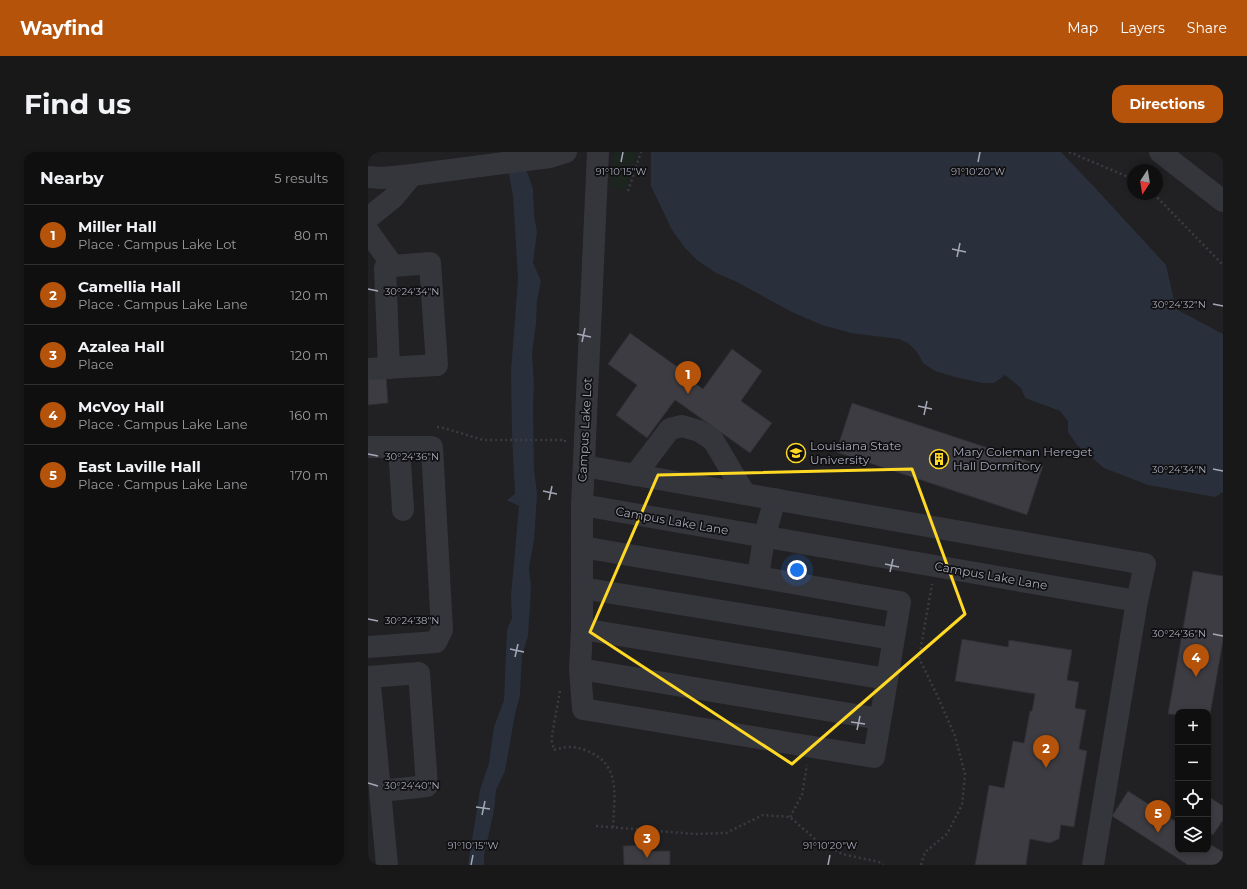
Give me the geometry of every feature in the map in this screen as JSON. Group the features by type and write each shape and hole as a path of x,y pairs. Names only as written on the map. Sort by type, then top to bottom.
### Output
{"street":[{"name":"Campus Lake Lot","path":"598,152 582,505 582,629 580,669 583,708 810,746"},
{"path":"1160,152 1223,201"},
{"path":"368,177 382,178 412,175 558,154"},
{"path":"368,218 393,198 412,175"},
{"path":"368,231 393,266"},
{"path":"430,263 437,365 379,369 385,268 430,263"},
{"path":"636,475 670,429 682,426 699,431 712,440 746,494"},
{"path":"368,447 432,447 442,630 436,642 368,647"},
{"path":"399,447 403,510"},
{"path":"584,466 1145,564 1137,601 1093,865"},
{"path":"758,577 764,538 775,499"},
{"name":"Campus Lake Lane","path":"582,505 764,538 1137,601"},
{"path":"582,547 900,602 874,757 810,746"},
{"path":"582,588 893,639"},
{"path":"582,629 887,679"},
{"path":"580,669 880,719"},
{"path":"381,791 427,786 419,673 369,677 370,706 381,791 387,865"}],"path":[{"path":"628,191 641,152"},
{"path":"1069,152 1127,176"},
{"path":"1160,200 1223,265"},
{"path":"483,440 565,440"},
{"path":"921,865 925,852 947,834 962,805 965,774 955,736 919,658 935,566"},
{"path":"556,713 552,735 554,750 564,747 583,749 596,754 608,766 613,777 613,828"},
{"path":"790,817 802,795 810,746"},
{"path":"596,826 695,834 718,833 726,832 763,815 790,817 816,840 842,854 880,862 883,865"}],"highlighted area":[{"path":"912,469 965,614 792,764 590,632 658,475"}],"shaded area":[{"name":"Louisiana State University","path":"368,152 1223,152 1223,865 368,865"},
{"path":"505,152 523,152 527,172 533,189 534,215 537,232 533,263 541,281 537,300 536,324 532,353 534,386 534,470 537,494 534,540 529,568 531,587 528,636 522,655 520,695 515,714 505,771 496,790 494,811 484,855 484,865 468,865 480,790 489,763 494,727 504,700 507,630 512,618 511,596 519,506 507,500 515,494 511,371 518,279 513,196"},
{"path":"614,152 637,152 627,186 624,189 610,187"},
{"path":"651,152 1061,152 1166,265 1176,309 1223,334 1223,492 1215,497 1148,485 1104,468 1077,445 1068,432 1068,421 1060,411 1025,398 1021,388 1005,375 994,383 982,383 935,371 923,363 917,352 908,343 899,339 851,333 822,325 792,312 737,282 716,273 697,260 685,248 672,230 651,186"}],"building":[{"path":"630,333 690,376 689,379 703,389 732,349 762,371 741,401 772,423 750,453 675,400 647,438 616,415 637,385 608,364"},
{"path":"386,375 388,403 368,405 368,376"},
{"name":"Mary Coleman Hereget Hall Dormitory","path":"852,403 1043,466 1027,515 836,452"},
{"path":"1193,571 1223,576 1223,641 1211,710 1175,709 1175,715 1168,714"},
{"path":"962,639 1008,647 1009,640 1072,650 1067,680 1079,682 1075,708 1086,710 1079,749 1087,751 1074,827 1061,825 1059,839 1050,843 1030,839 1026,865 975,865 989,785 1004,788 1013,741 1024,743 1035,694 955,681"},
{"path":"1128,791 1175,821 1175,853 1211,853 1211,845 1223,852 1223,865 1188,865 1112,816"},
{"path":"1211,798 1223,806 1223,820 1213,835 1211,834"},
{"path":"652,845 652,851 670,851 670,865 624,865 623,846"}],"place":[{"name":"Miller Hall","path":"688,394"},
{"name":"Louisiana State University","path":"796,453"},
{"name":"Mary Coleman Hereget Hall Dormitory","path":"939,459"},
{"name":"McVoy Hall","path":"1196,677"},
{"name":"Camellia Hall","path":"1046,768"},
{"name":"East Laville Hall","path":"1158,833"},
{"name":"Azalea Hall","path":"647,858"}]}
